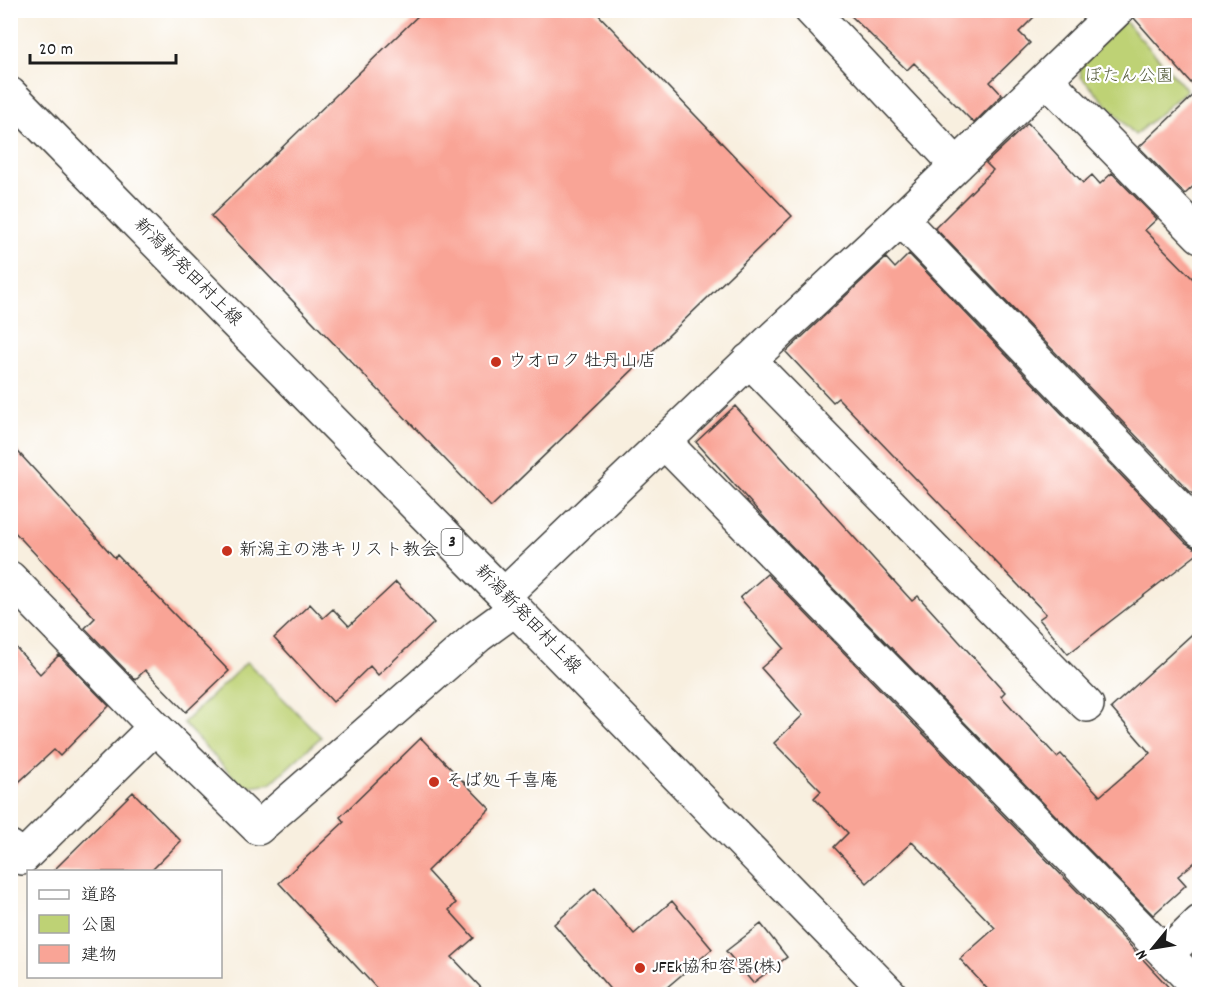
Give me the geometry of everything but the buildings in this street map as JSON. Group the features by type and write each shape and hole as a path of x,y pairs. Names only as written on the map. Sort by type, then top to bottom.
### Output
{"street":[{"path":"812,10 957,165"},
{"path":"10,578 154,727 258,828 478,636 664,442 901,219 1118,10"},
{"path":"1046,79 1200,236"},
{"name":"新潟新発田村上線","path":"10,94 890,994"},
{"path":"901,219 1200,530"},
{"path":"749,360 1087,705"},
{"path":"664,442 1200,989"},
{"path":"10,846 21,858 154,727"},
{"path":"1166,955 1200,922"}],"green space":[{"name":"ぼたん公園","path":"1125,21 1187,90 1135,135 1081,77 1079,62"},
{"path":"247,662 321,737 271,783 243,787 183,723"}],"place":[{"name":"ウオロク 牡丹山店","path":"496,362"},
{"name":"新潟主の港キリスト教会","path":"227,551"},
{"name":"そば処 千喜庵","path":"434,782"},
{"name":"JFEk協和容器(株)","path":"640,968"}]}
